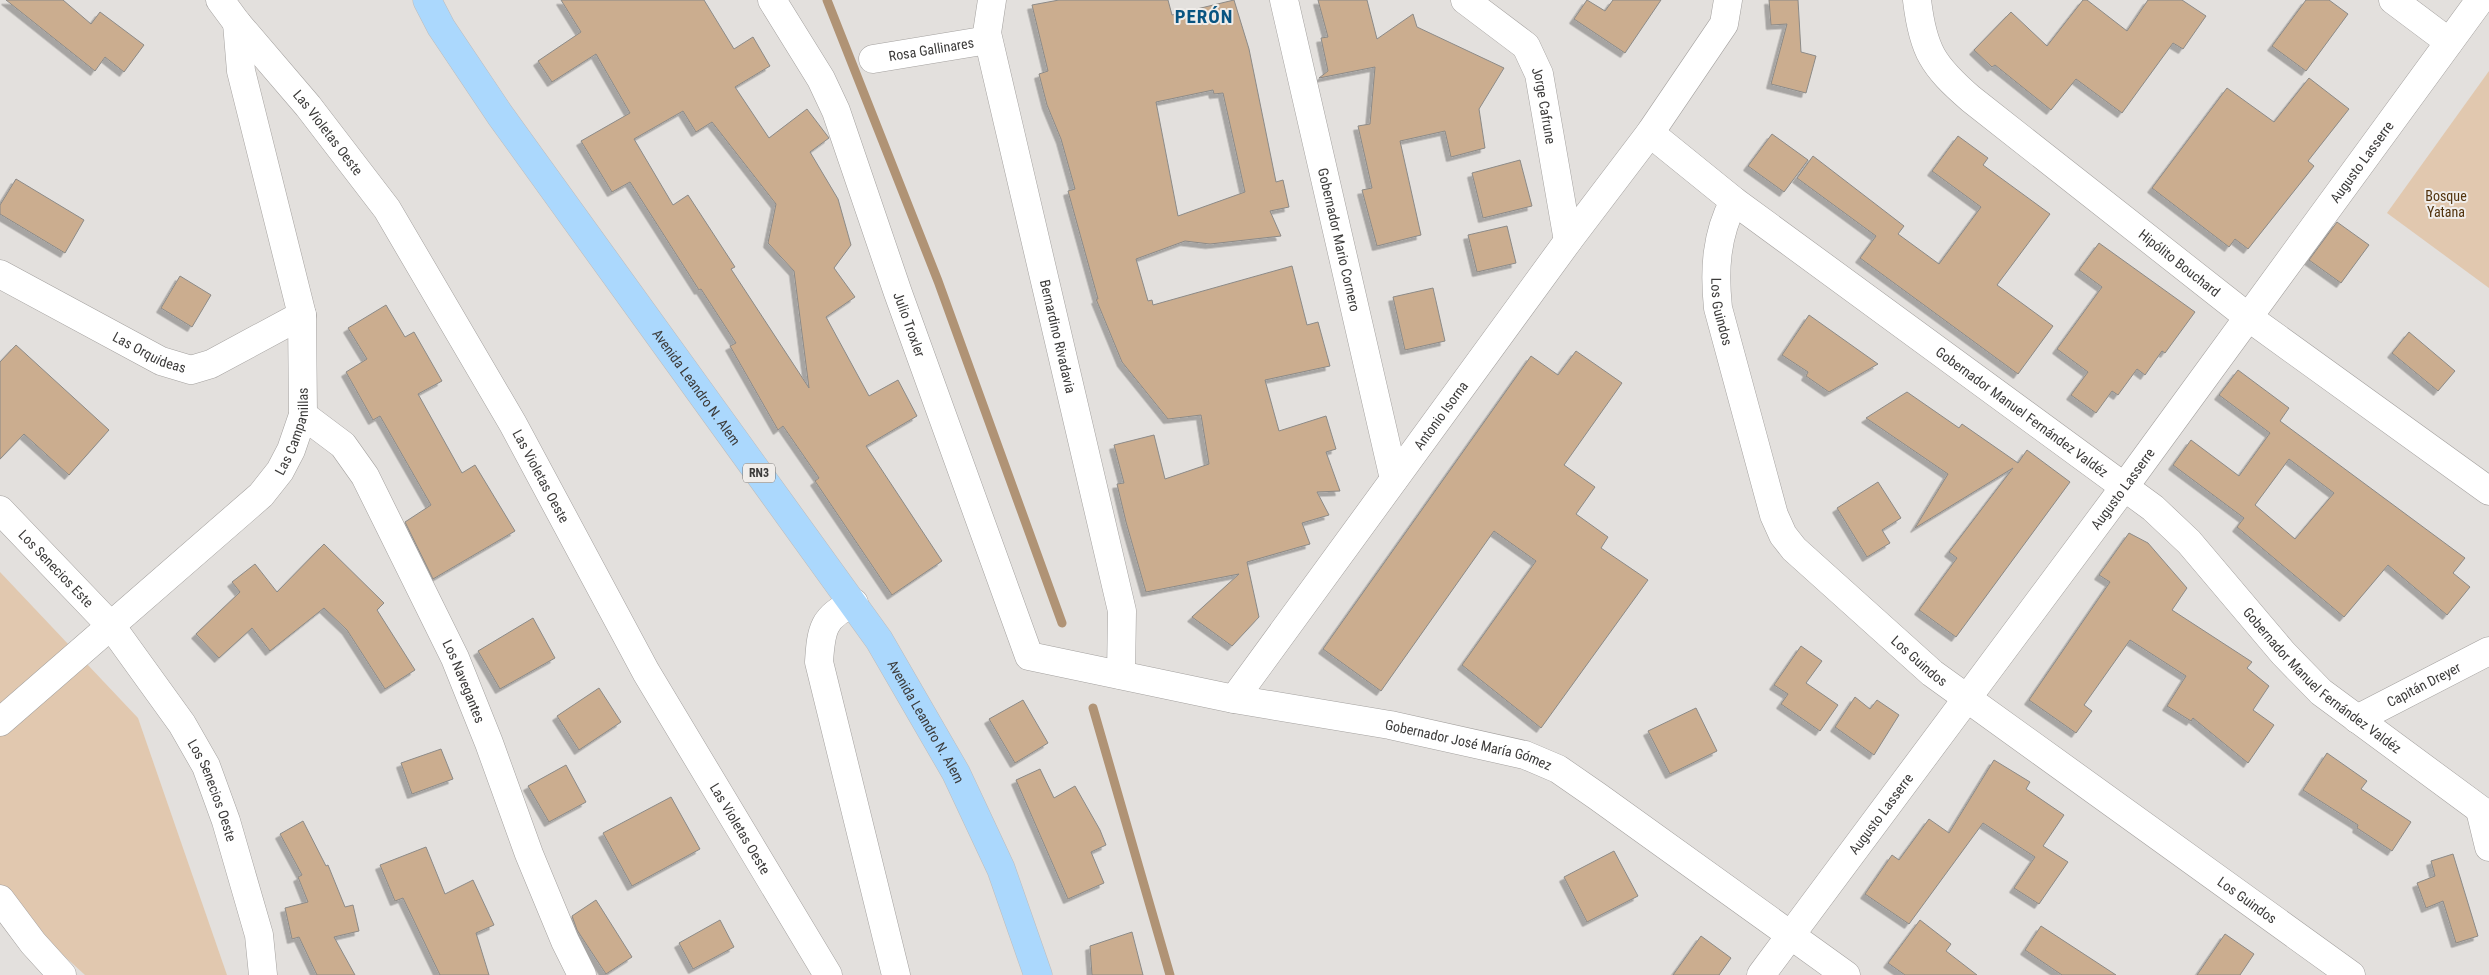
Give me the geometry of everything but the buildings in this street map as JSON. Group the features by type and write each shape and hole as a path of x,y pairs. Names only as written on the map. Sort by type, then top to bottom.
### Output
{"highway":[{"name":"Avenida Leandro N. Alem","path":"427,0 441,27 500,115 880,640 956,772 1001,869 1038,975"}],"street":[{"name":"Las Violetas Oeste","path":"220,0 237,23 308,106 387,209 513,424 646,672 828,975"},
{"name":"Julio Troxler","path":"772,0 828,76 836,111 898,293 1001,573 1029,656"},
{"name":"Bernardino Rivadavia","path":"992,0 987,33 988,40 1122,611 1121,675"},
{"name":"Gobernador Mario Cornero","path":"1284,0 1394,479"},
{"name":"Jorge Cafrune","path":"1466,0 1526,46 1539,74 1568,240"},
{"path":"1650,133 1724,24 1728,0"},
{"name":"Hipólito Bouchard","path":"1917,0 1920,27 1929,55 1943,75 2048,162 2248,317 2489,491"},
{"path":"2393,0 2449,42"},
{"name":"Augusto Lasserre","path":"1761,975 1792,936 1966,698 2125,486 2480,0"},
{"name":"Las Campanillas","path":"0,722 112,627 261,495 280,471 303,415 302,315 240,71 237,23"},
{"name":"Rosa Gallinares","path":"873,59 988,40"},
{"name":"Antonio Isorna","path":"1234,699 1568,240 1650,133"},
{"name":"Gobernador Manuel Fernández Valdéz","path":"1650,133 1734,201 2125,486 2189,542 2283,653 2321,692 2485,813"},
{"name":"Los Guindos","path":"1734,201 1725,218 1718,249 1715,279 1718,308 1778,526 1794,548 1912,658 2351,975"},
{"name":"Las Orquideas","path":"0,274 160,361 190,370 211,364 302,315"},
{"name":"Los Navegantes","path":"303,415 343,445 365,476 455,658 489,742 529,854 565,941 582,975"},
{"name":"Los Senecios Este","path":"0,510 112,627"},
{"path":"854,603 836,610 825,623 820,641 819,662 896,975"},
{"name":"Los Senecios Oeste","path":"112,627 182,724 206,766 226,821 259,935 263,975"},
{"name":"Capitán Dreyer","path":"2357,719 2489,651"},
{"name":"Gobernador José María Gómez","path":"1029,656 1234,699 1390,724 1524,756 1558,769 1846,975"},
{"path":"2485,813 2489,847"},
{"path":"0,899 33,943 62,975"}],"green space":[{"name":"Bosque Yatana","path":"2489,71 2489,288 2387,213"},
{"path":"0,572 138,718 227,975 85,975 0,897"}],"waterway":[{"path":"827,0 938,281 1062,623"},
{"path":"1093,708 1170,975"}],"district":[{"name":"PERÓN","path":"1204,16"}]}
